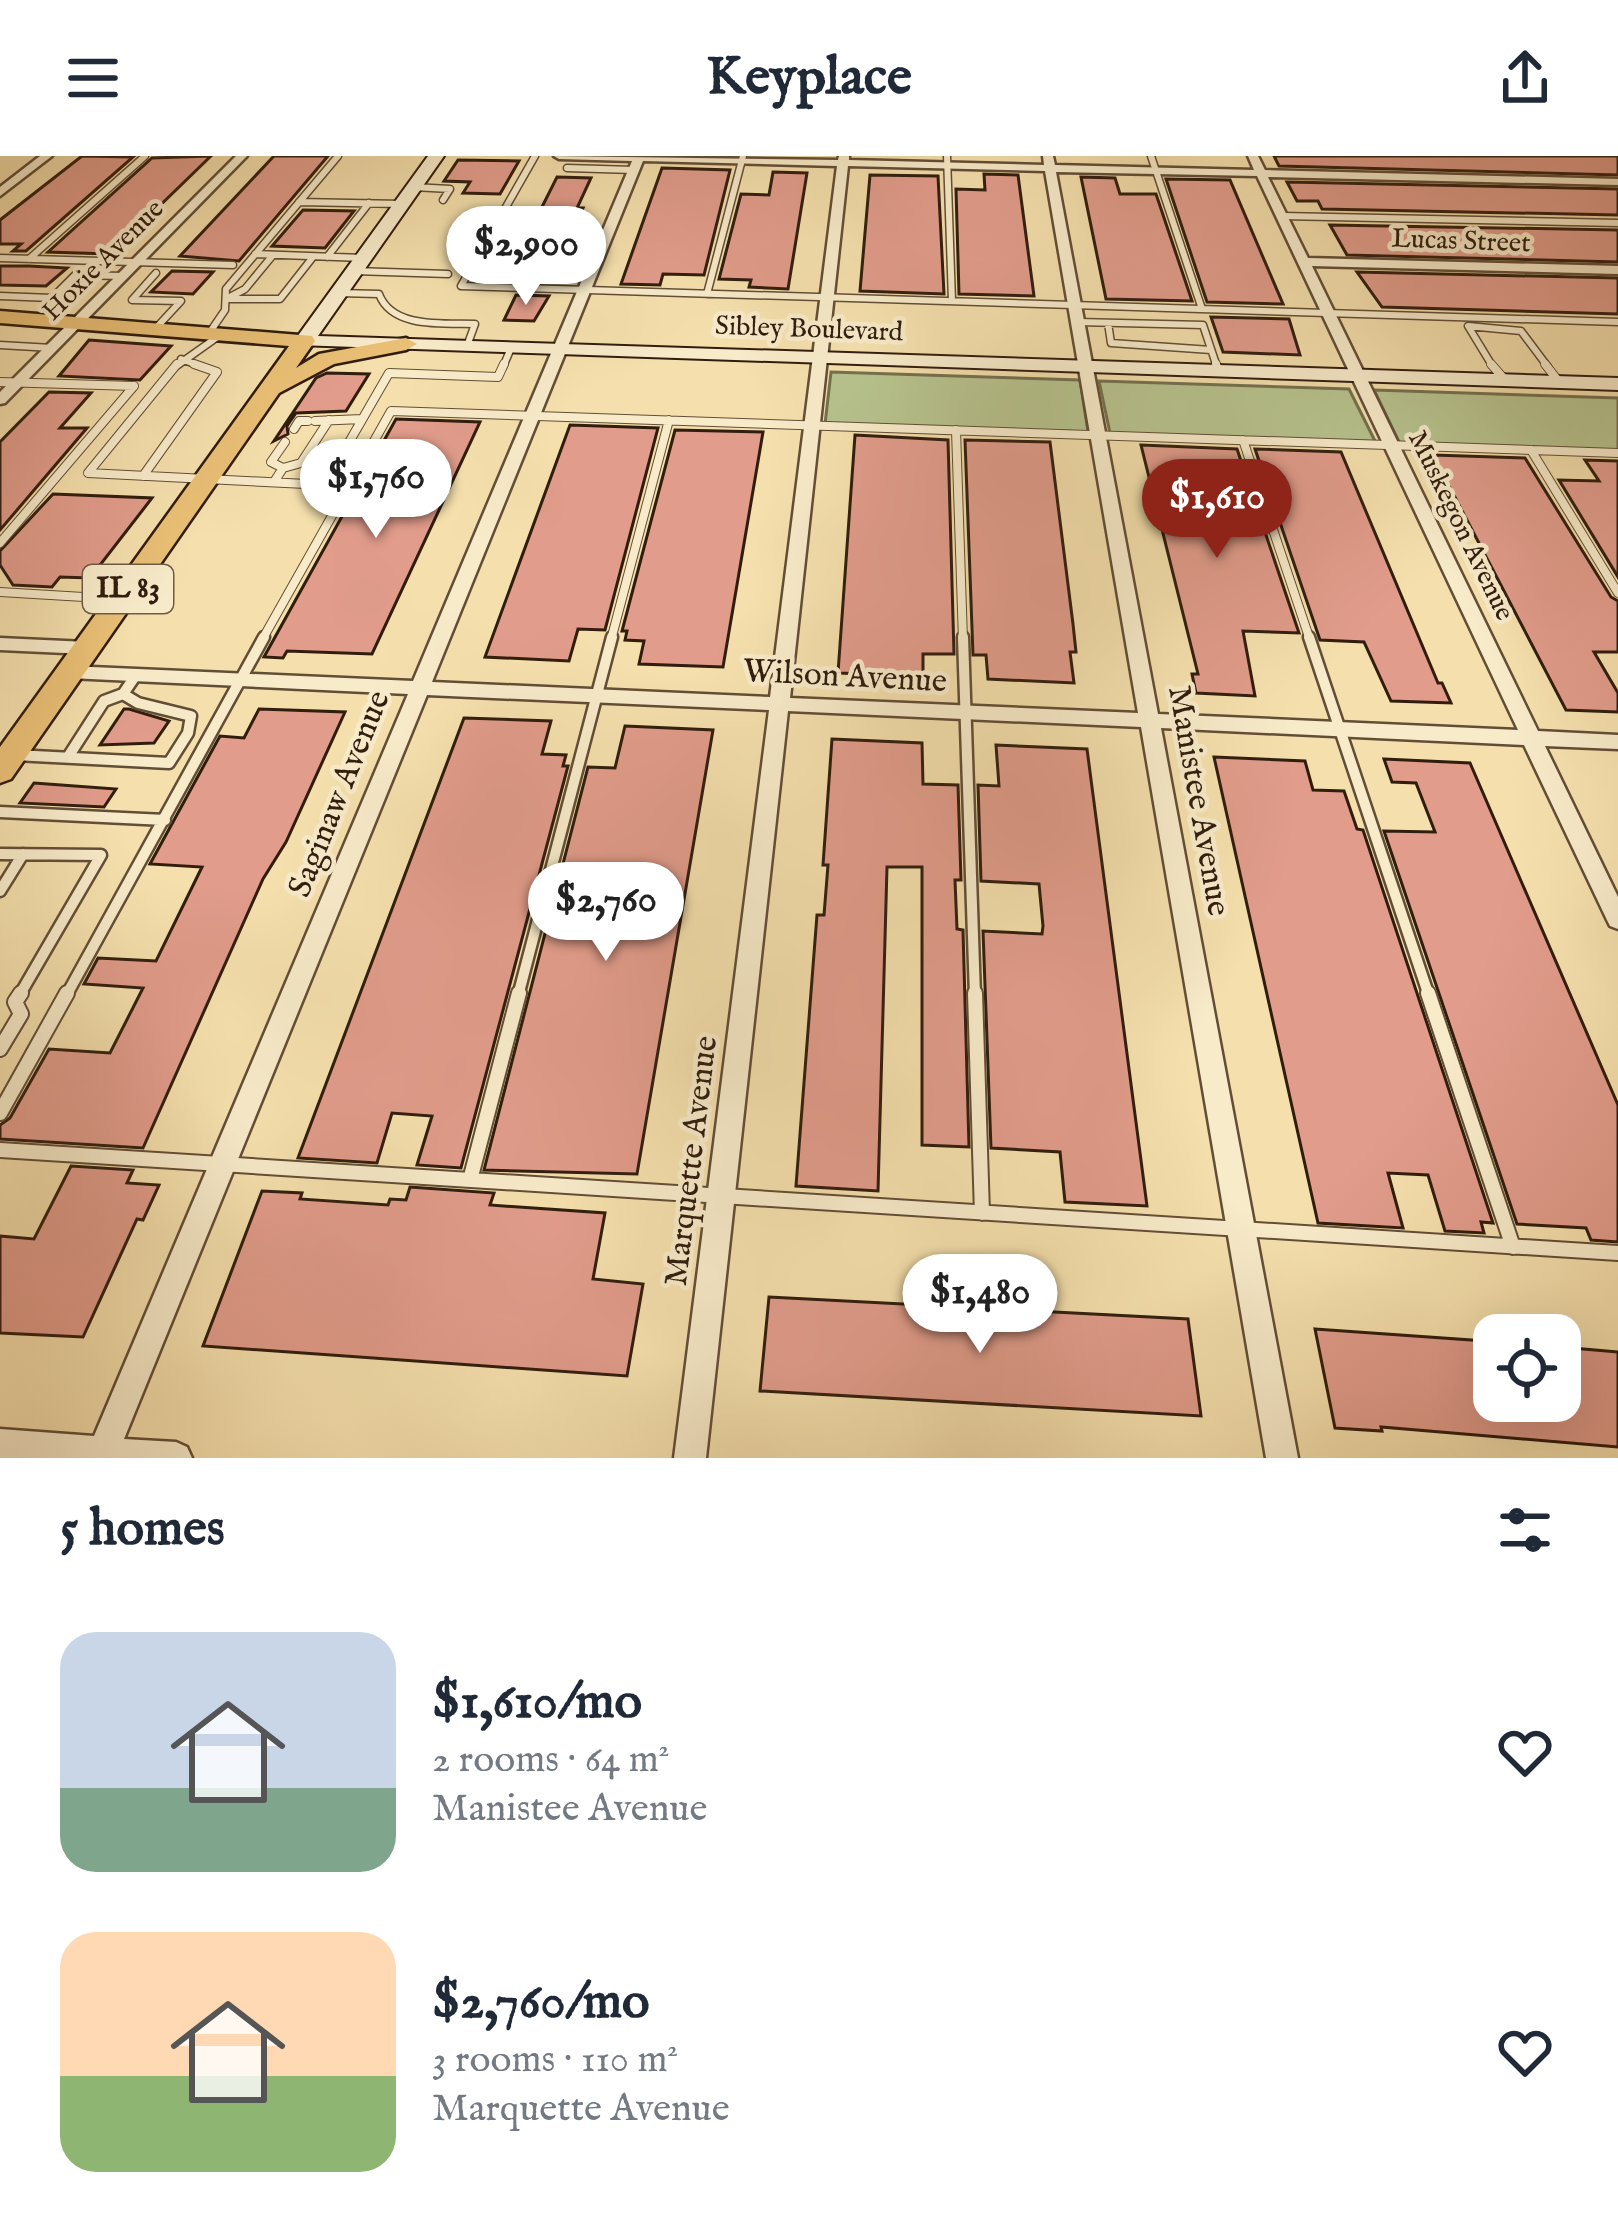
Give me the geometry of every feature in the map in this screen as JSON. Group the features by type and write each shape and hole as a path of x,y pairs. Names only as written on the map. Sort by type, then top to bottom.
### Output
{"main road":[{"path":"304,341 436,156"},
{"path":"334,298 356,326 406,344"},
{"name":"Sibley Boulevard","path":"1,302 78,321 304,341 1086,366 1214,360 1358,375 1618,384"},
{"path":"217,333 261,354 256,407"},
{"name":"IL 83","path":"13,747 304,341"},
{"path":"256,407 295,375 327,358 406,344"}],"street":[{"path":"0,193 47,156"},
{"name":"Hoxie Avenue","path":"0,400 242,156"},
{"path":"559,156 638,161 1049,162 1156,170 1618,182"},
{"name":"Muskegon Avenue","path":"1253,156 1618,920"},
{"name":"Marquette Avenue","path":"690,1458 843,159"},
{"name":"Saginaw Avenue","path":"102,1455 638,161"},
{"name":"Manistee Avenue","path":"1049,162 1282,1458"},
{"name":"Lucas Street","path":"1304,262 1618,270"},
{"path":"0,644 86,648"},
{"name":"Wilson Avenue","path":"69,672 1618,742"},
{"path":"0,1445 176,1458"}],"lane":[{"path":"29,259 145,156"},
{"path":"338,156 226,289 217,333 181,359 88,473 306,484 323,478 388,374 498,377 511,348"},
{"path":"535,156 460,286 952,302 1076,314 1202,309 1618,322"},
{"path":"1151,156 1202,309"},
{"path":"706,294 742,158"},
{"path":"567,168 638,161"},
{"path":"947,161 952,302"},
{"path":"413,187 449,189 443,200"},
{"path":"299,202 402,204"},
{"path":"327,257 370,203"},
{"path":"1282,216 1618,224"},
{"path":"255,254 327,257 395,272 448,274"},
{"path":"227,298 245,289 273,255"},
{"path":"227,298 280,299 313,256"},
{"path":"0,258 233,265"},
{"path":"334,298 379,294 395,272"},
{"path":"143,476 217,372 181,359 163,328 181,301 132,300 155,273"},
{"path":"1,302 52,298 75,275 123,276"},
{"path":"379,294 383,305 410,321 476,324 467,346"},
{"path":"1076,314 1108,323 1203,326 1214,360 1111,343 1108,323"},
{"path":"1505,380 1484,356 1468,326 1521,331 1559,382"},
{"path":"0,345 52,348"},
{"path":"0,382 134,386 0,543"},
{"path":"0,1113 165,820 237,680 392,411 1618,453"},
{"path":"294,429 299,421 362,419"},
{"path":"274,482 283,468 301,463 329,420"},
{"path":"470,1180 669,420"},
{"path":"956,430 982,1213"},
{"path":"1243,440 1514,1247"},
{"path":"283,468 272,462 285,442"},
{"path":"1531,450 1618,593"},
{"path":"0,592 121,599"},
{"path":"68,758 104,701 123,694 136,675"},
{"path":"13,747 68,758 169,763 188,734 191,716 183,710 132,704 123,694"},
{"path":"0,812 165,820"},
{"path":"0,854 101,855 7,1001 21,1014 0,1048"},
{"path":"0,891 23,854"},
{"path":"0,1150 1241,1233 1618,1253"}],"green space":[{"path":"831,372 1080,380 1088,432 825,424"},
{"path":"1099,381 1349,389 1376,443 1110,433"},
{"path":"1374,390 1618,398 1618,451 1400,444"}],"building":[{"path":"82,156 133,157 26,251 13,251 21,244 0,244 0,220"},
{"path":"211,156 110,254 48,252 152,158"},
{"path":"274,156 328,156 239,261 180,256"},
{"path":"1274,156 1618,156 1618,175 1279,166"},
{"path":"458,160 519,161 500,194 463,193 470,182 444,181"},
{"path":"662,168 730,170 704,275 663,274 660,285 621,284"},
{"path":"773,172 807,173 788,289 749,287 751,280 719,279 741,194 769,195"},
{"path":"984,174 1018,175 1034,296 959,294 956,189 985,190"},
{"path":"870,175 938,176 944,294 860,291"},
{"path":"557,177 591,178 577,208 583,208 549,281 510,280 514,272 478,271 513,210 540,211"},
{"path":"1081,177 1115,178 1120,194 1156,194 1192,301 1106,299"},
{"path":"1166,179 1230,180 1283,304 1207,302"},
{"path":"1287,182 1618,189 1618,215 1322,209 1318,201 1297,201"},
{"path":"303,210 354,211 325,248 272,246"},
{"path":"1330,225 1618,230 1618,262 1347,255"},
{"path":"0,266 67,268 46,286 0,285"},
{"path":"172,271 213,272 193,294 151,292"},
{"path":"1357,272 1618,278 1618,314 1382,307"},
{"path":"516,295 549,296 534,321 504,320"},
{"path":"1211,317 1289,319 1300,355 1223,352"},
{"path":"89,340 171,346 140,380 59,376"},
{"path":"327,373 369,374 346,411 296,413 287,426 288,434 274,441 316,378"},
{"path":"49,392 91,393 60,428 87,428 0,530 0,442"},
{"path":"396,419 480,422 372,654 287,651 283,658 264,657"},
{"path":"570,425 658,428 605,630 578,629 569,661 485,657"},
{"path":"675,430 763,432 723,667 639,664 644,641 625,640 627,631 622,631"},
{"path":"855,435 948,440 954,654 923,654 923,676 838,673"},
{"path":"965,440 1050,442 1076,652 1070,652 1074,683 988,679 986,655 973,655"},
{"path":"1141,445 1237,449 1299,633 1243,631 1255,696 1196,693 1192,674 1198,674"},
{"path":"1255,449 1341,452 1438,683 1451,703 1391,701 1364,642 1320,640"},
{"path":"1433,455 1525,458 1611,597 1618,601 1618,652 1594,652 1618,693 1618,712 1566,710"},
{"path":"1585,460 1618,461 1618,577 1559,480 1599,481"},
{"path":"53,494 152,498 90,578 60,577 52,587 13,585 0,565 0,551"},
{"path":"124,709 169,721 154,743 100,745"},
{"path":"259,709 345,712 286,842 263,879 143,1148 0,1139 0,1125 10,1118 49,1049 110,1053 143,988 84,984 98,958 156,961 202,867 150,864 220,736 244,738"},
{"path":"464,718 551,721 542,754 566,755 563,766 568,766 461,1168 417,1165 432,1116 392,1113 377,1163 298,1158"},
{"path":"625,726 713,730 637,1174 484,1170 588,767 615,768"},
{"path":"832,739 922,743 923,784 958,785 961,880 955,880 957,929 963,930 969,1147 922,1145 922,867 887,867 878,1191 796,1186 817,915 824,915"},
{"path":"996,745 1087,749 1147,1206 1065,1202 1060,1152 991,1148 983,931 1042,934 1043,926 1039,884 981,881 978,785 999,786"},
{"path":"1214,757 1305,761 1313,790 1344,791 1357,829 1363,830 1493,1223 1481,1222 1484,1233 1445,1231 1428,1175 1388,1173 1403,1228 1318,1223"},
{"path":"1384,759 1470,763 1618,1105 1618,1242 1591,1240 1586,1228 1517,1224 1384,831 1435,832 1416,783 1392,782"},
{"path":"34,783 116,789 104,807 20,803"},
{"path":"71,1166 133,1170 127,1183 159,1185 143,1220 137,1219 83,1337 0,1333 0,1236 34,1239"},
{"path":"410,1187 494,1193 490,1205 605,1213 593,1279 643,1284 627,1376 203,1346 262,1191 302,1193 300,1199 388,1205 390,1199 406,1200"},
{"path":"769,1297 1188,1319 1201,1416 760,1391"},
{"path":"1315,1329 1473,1340 1473,1422 1581,1422 1581,1349 1618,1352 1618,1447 1381,1427 1382,1431 1335,1428"}]}
